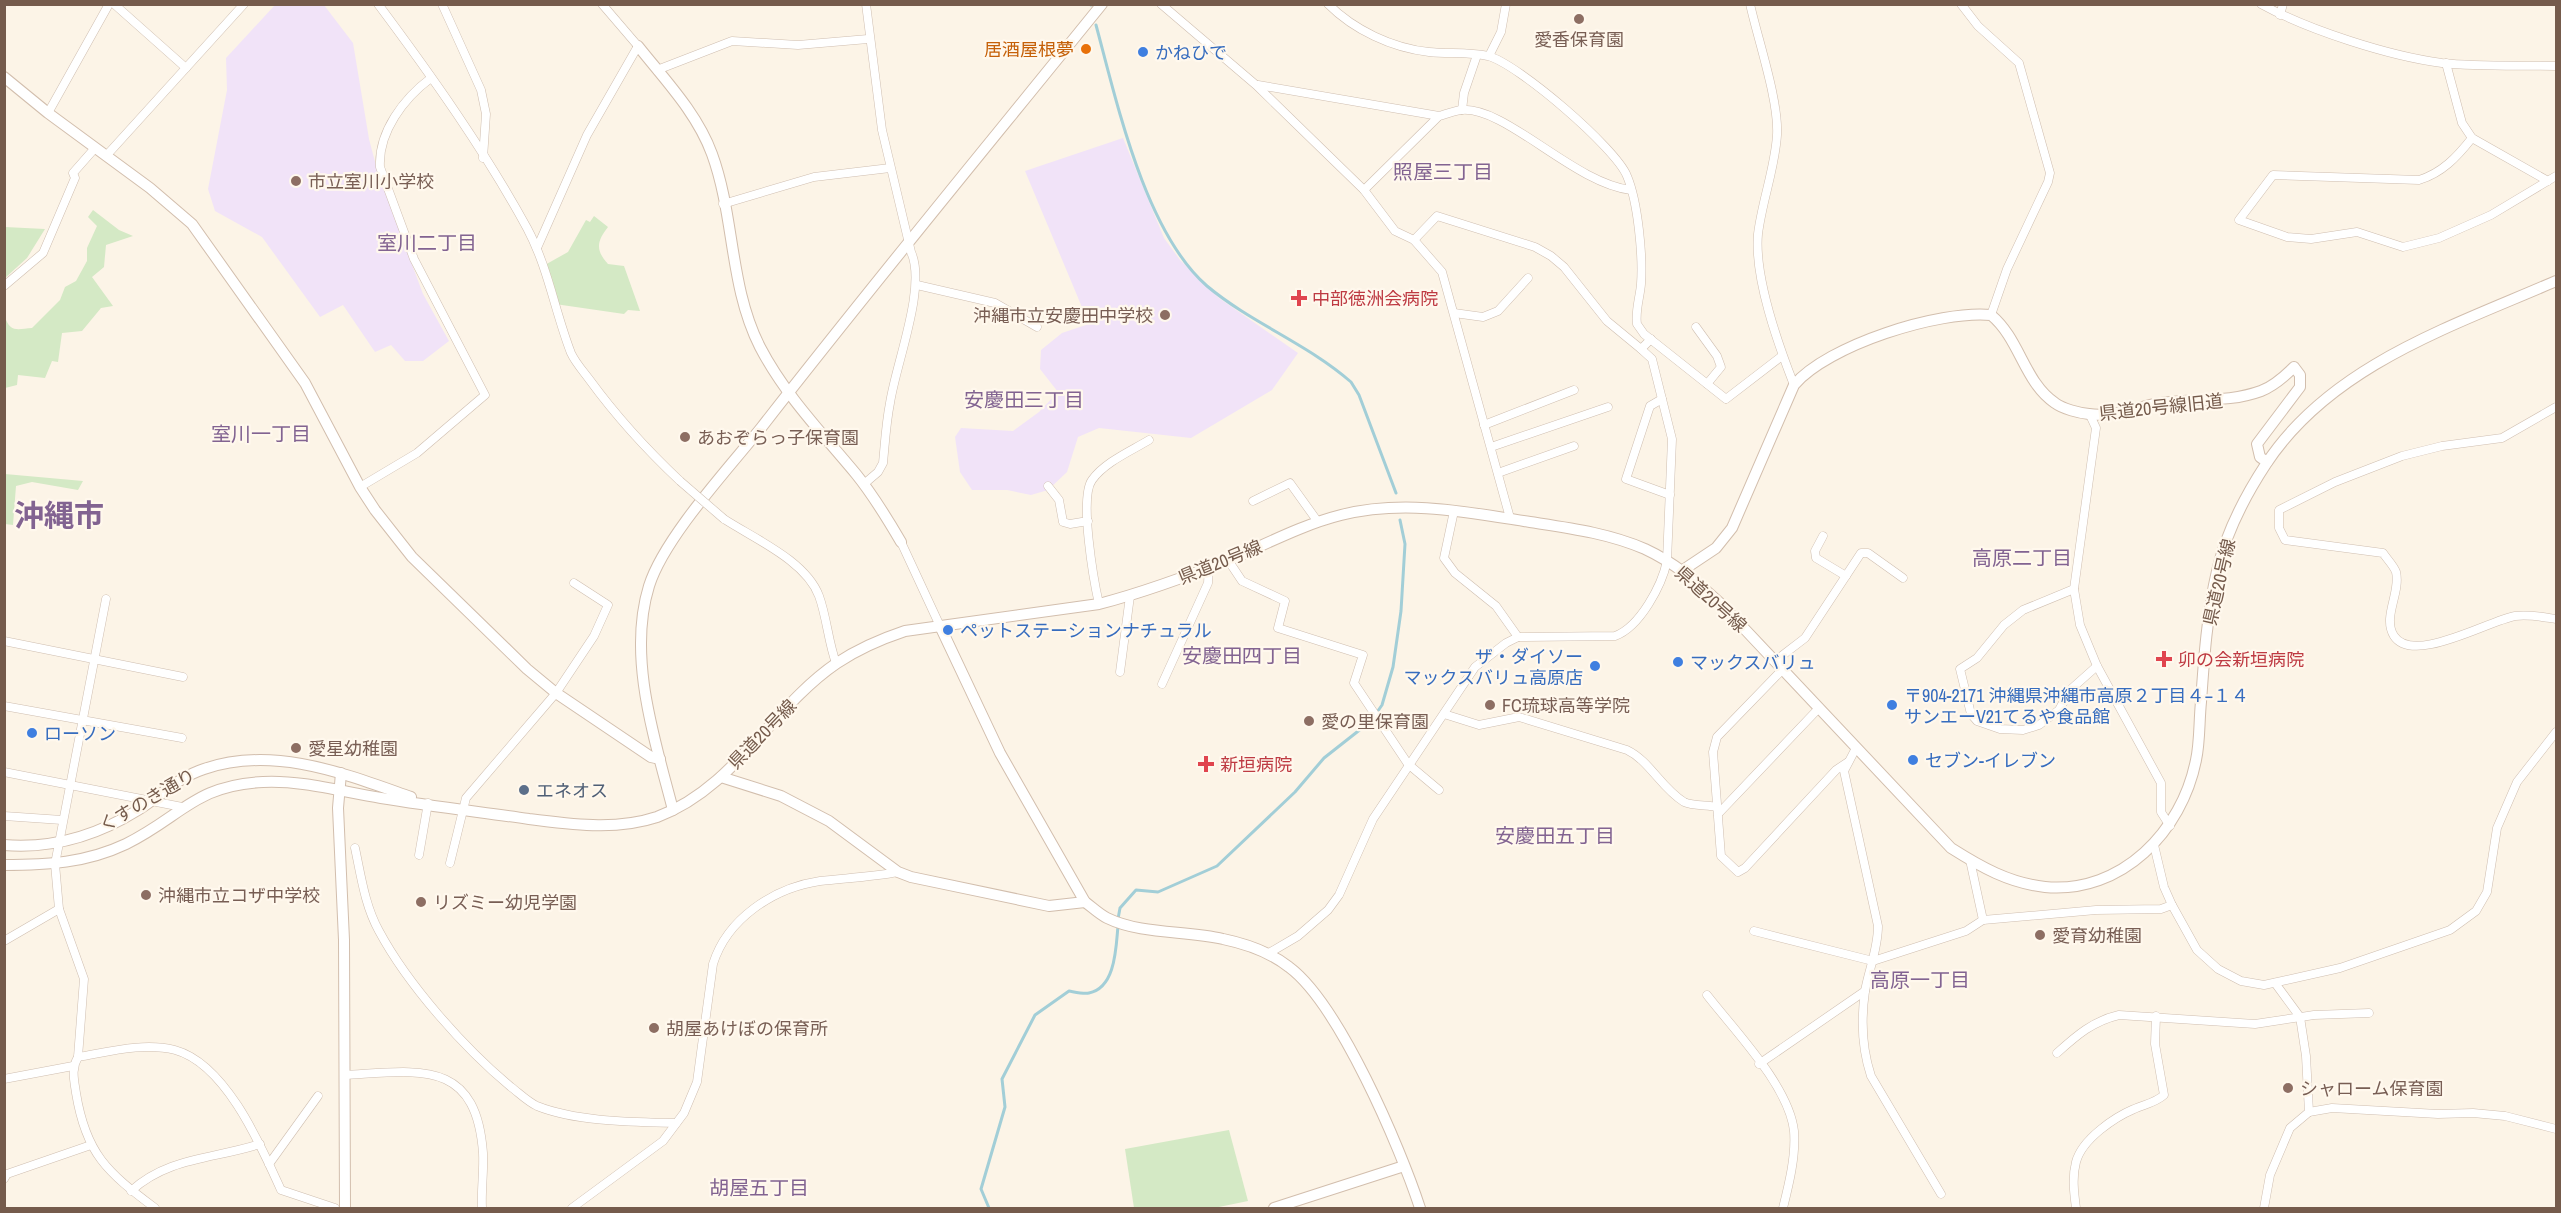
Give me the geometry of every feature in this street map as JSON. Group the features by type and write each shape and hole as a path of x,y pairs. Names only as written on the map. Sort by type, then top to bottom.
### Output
{"main road":[{"path":"673,810 660,759 641,660 642,626 649,586 656,566 681,530 788,393 1102,4"},
{"path":"638,46 690,112 707,140 719,178 735,269 749,323 788,393 864,484 902,542"},
{"path":"4,77 172,206 208,244 305,383 360,487 393,535 412,557 527,669 556,693 651,757 660,759"},
{"name":"県道20号線","path":"673,810 721,777 796,699 836,663 891,636 940,626 1098,604 1130,596 1228,560 1318,522 1342,515 1404,506 1510,518 1620,539 1667,561 1683,570 1721,604 1930,829 1951,848 1986,871 2016,881 2060,887 2110,876 2154,845 2170,826 2183,802 2196,759 2207,624 2218,568 2232,527 2267,462 2319,406 2367,370 2433,334 2556,281"},
{"path":"1683,570 1716,548 1732,528 1794,385 1804,374 1835,354 1917,323 1953,315 1991,315"},
{"name":"県道20号線旧道","path":"1991,315 2002,323 2034,381 2045,395 2056,405 2090,415 2162,403 2205,402 2241,397 2270,387 2294,367 2300,375 2300,387 2257,444 2260,457 2267,462"},
{"path":"940,626 1000,753 1085,902 1112,919 1124,923 1137,927 1222,939 1269,953 1290,967 1321,1001 1381,1112 1420,1209"},
{"name":"くすのき通り","path":"4,845 37,846 59,843 120,820 201,769 242,761 285,761 341,773 428,803"},
{"path":"341,773 339,790 344,940 345,1209"},
{"path":"721,777 781,796 829,821 898,872 926,882 1049,906 1085,902"},
{"name":"くすのき通り","path":"4,865 78,861 125,844 168,819 182,807 207,792 238,783 267,782 339,790 582,826 641,821 673,810"},
{"path":"1277,1208 1404,1166"}],"street":[{"path":"48,113 109,4"},
{"path":"114,4 186,68"},
{"path":"106,156 244,4"},
{"path":"378,4 431,78 528,230 537,248 573,356 600,393 654,457 724,519 806,573 820,599 828,643 836,663"},
{"path":"442,4 481,90 486,114 483,158"},
{"path":"537,248 587,135 638,46 602,4"},
{"path":"864,484 878,472 883,463 890,403 917,285 917,264 890,168 868,39 866,4"},
{"path":"1328,4 1342,19 1388,42 1427,52 1489,56 1551,97 1598,140 1627,175 1637,213 1641,282 1637,324 1651,339 1726,399 1782,356"},
{"path":"1489,56 1501,32 1506,4"},
{"path":"1750,4 1776,114 1777,136 1763,203 1757,260 1782,356 1794,385"},
{"path":"1961,4 1978,26 2019,63 2050,173 2048,182 2007,269 1991,315"},
{"path":"2260,4 2310,27 2420,60 2446,63 2556,66"},
{"path":"2280,15 2283,4"},
{"path":"1166,6 1256,85 1364,190 1395,231 1414,240 1442,272 1510,518"},
{"path":"657,70 732,41 798,45 868,39"},
{"path":"1462,110 1464,93 1477,55"},
{"path":"2446,63 2462,123 2472,138 2548,181"},
{"path":"360,487 417,453 485,395 414,259 380,167 379,154 383,140 396,116 413,93 431,78"},
{"path":"1256,85 1438,116 1462,110 1492,117 1512,127 1589,177 1612,188 1631,190"},
{"path":"1364,190 1438,116"},
{"path":"2472,138 2457,159 2432,176 2419,180 2273,175 2239,220 2287,237 2311,238 2357,232 2403,247 2439,238 2491,215 2556,176"},
{"path":"4,286 43,253 75,178 73,173 95,148"},
{"path":"723,204 814,177 890,168"},
{"path":"1269,953 1298,936 1328,910 1339,895 1373,819 1475,667 1497,649 1518,637 1590,639 1627,632 1665,572 1672,439 1652,359 1607,321 1564,267 1535,248 1437,216 1414,240"},
{"path":"1454,313 1483,317 1498,311 1528,278"},
{"path":"917,285 995,303 1037,327"},
{"path":"1696,327 1718,356 1721,367 1707,384"},
{"path":"1641,349 1651,339"},
{"path":"1484,424 1574,390"},
{"path":"1662,399 1650,406 1626,479 1670,495"},
{"path":"1491,447 1608,407"},
{"path":"2556,407 2502,438 2442,446 2402,456 2335,482 2279,510 2279,528 2285,540 2383,553 2396,572 2396,590 2390,613 2392,634 2401,644 2418,647 2454,638 2515,616 2529,615 2556,619"},
{"path":"2090,415 2096,428 2074,590 2080,625 2097,666 2161,783 2161,812 2170,826"},
{"path":"1098,604 1090,563 1088,521 1090,482 1102,470 1149,440"},
{"path":"1498,473 1574,446"},
{"path":"1253,501 1290,483 1318,522"},
{"path":"1048,486 1059,500 1063,522 1070,524 1088,521"},
{"path":"1454,511 1444,558 1455,573 1496,606 1518,637"},
{"path":"1823,536 1815,551 1816,558 1846,576"},
{"path":"902,542 940,626"},
{"path":"1848,762 1836,770 1738,872 1721,856 1713,752 1717,737 1804,638 1819,612 1861,553 1868,553 1903,578"},
{"path":"1228,560 1242,581 1285,601 1278,628 1363,656 1354,683 1408,764 1438,790"},
{"path":"1162,684 1208,583 1209,567"},
{"path":"450,863 466,798 556,693 594,636 608,605 574,583"},
{"path":"2074,590 2023,610 2004,625 1977,658 1960,669 1971,714 1977,721 2000,729 2024,729 2039,725 2059,710 2070,690 2097,666"},
{"path":"1120,672 1130,596"},
{"path":"106,599 93,657 55,864 59,909 84,979 78,1057 73,1066 79,1114 90,1145 102,1163 131,1191 155,1209"},
{"path":"4,641 93,657 183,677"},
{"path":"4,706 182,738"},
{"path":"1717,810 1819,708"},
{"path":"1444,714 1479,725 1520,717 1627,750 1641,757 1649,771 1685,803 1717,810"},
{"path":"2154,845 2164,887 2172,905 2197,950 2218,969 2241,981 2264,985 2340,968 2450,930 2476,911 2487,892 2497,828 2517,783 2556,732"},
{"path":"1856,748 1844,771 1878,926 1873,961 1865,991 1865,1059 1871,1076 1941,1194"},
{"path":"4,772 182,807"},
{"path":"419,855 428,803"},
{"path":"4,816 62,820"},
{"path":"355,848 369,907 378,930 398,962 443,1019 487,1066 534,1105 543,1108 560,1113 631,1121 676,1123"},
{"path":"1970,860 1983,920"},
{"path":"572,1209 663,1141 684,1113 697,1082 713,964 718,946 732,926 761,904 787,890 818,881 898,872"},
{"path":"1754,931 1873,961 1966,931 1983,920 2096,910 2161,909 2172,905"},
{"path":"4,941 59,909"},
{"path":"2275,983 2300,1017 2306,1056 2309,1112"},
{"path":"1760,1064 1865,991"},
{"path":"1707,995 1780,1092 1794,1129 1790,1180 1783,1209"},
{"path":"2057,1053 2085,1028 2102,1019 2119,1015 2255,1024 2347,1012 2369,1013"},
{"path":"2076,1209 2073,1184 2077,1159 2085,1146 2122,1115 2158,1101 2164,1095 2155,1044 2156,1016"},
{"path":"78,1057 151,1047 174,1050 192,1057 229,1094 260,1144 281,1190 335,1209"},
{"path":"4,1079 73,1066"},
{"path":"345,1075 424,1072 456,1084 470,1100 478,1116 483,1154 482,1209"},
{"path":"269,1164 318,1096"},
{"path":"2264,1209 2270,1175 2290,1128 2309,1112 2332,1108 2438,1114 2473,1113 2505,1116 2556,1129"},
{"path":"131,1191 146,1177 162,1168 226,1155 260,1144"},
{"path":"4,1179 7,1174 90,1145"}],"shaded area":[{"name":"市立室川小学校","path":"275,5 324,5 353,43 369,139 378,173 423,294 449,341 423,361 405,361 391,345 375,352 343,305 320,317 262,237 215,211 208,189 227,90 226,58"},
{"name":"沖縄市立安慶田中学校","path":"1123,138 1164,238 1180,260 1219,298 1298,353 1272,390 1191,438 1099,428 1078,437 1067,472 1048,490 1031,495 1007,490 972,490 960,472 955,437 961,428 1013,431 1039,412 1058,392 1040,369 1041,350 1062,333 1089,324 1025,171"}],"green space":[{"path":"93,210 119,230 133,236 106,245 104,267 92,277 113,306 101,308 82,331 62,333 58,362 52,361 45,378 18,375 17,385 5,388 5,317 12,328 32,328 60,300 65,287 76,281 87,261 87,248 97,226 88,217"},
{"path":"594,216 608,227 600,241 599,250 608,264 624,266 640,311 628,310 624,314 555,304 543,266 568,252 586,220 590,222"},
{"path":"5,227 45,229 27,258 5,278"},
{"path":"5,474 83,481 78,490 32,482 16,486 13,525 5,524"},
{"path":"1229,1130 1248,1201 1214,1208 1134,1208 1125,1149"}],"waterway":[{"path":"1096,25 1113,91 1136,164 1166,233 1185,262 1207,286 1242,311 1317,356 1351,382 1359,395 1396,493"},
{"path":"1118,919 1120,908 1136,890 1158,892 1217,866 1295,792 1324,758 1371,721 1382,705 1393,667 1401,611 1405,544 1400,520"},
{"path":"989,1208 981,1189 1005,1107 1002,1079 1035,1015 1069,991 1089,993 1098,990 1105,983 1113,965 1118,926"}],"place":[{"name":"愛香保育園","path":"1579,19"},
{"name":"居酒屋根夢","path":"1086,49"},
{"name":"かねひで","path":"1143,52"},
{"name":"市立室川小学校","path":"296,181"},
{"name":"中部徳洲会病院","path":"1299,298"},
{"name":"沖縄市立安慶田中学校","path":"1165,315"},
{"name":"あおぞらっ子保育園","path":"685,437"},
{"name":"ペットステーションナチュラル","path":"948,630"},
{"name":"卯の会新垣病院","path":"2164,659"},
{"name":"マックスバリュ","path":"1678,662"},
{"name":"ザ・ダイソー マックスバリュ高原店","path":"1595,666"},
{"name":"FC琉球高等学院","path":"1490,705"},
{"name":"〒904-2171 沖縄県沖縄市高原２丁目４−１４ サンエーV21てるや食品館","path":"1892,705"},
{"name":"愛の里保育園","path":"1309,721"},
{"name":"ローソン","path":"32,733"},
{"name":"愛星幼稚園","path":"296,748"},
{"name":"セブン-イレブン","path":"1913,760"},
{"name":"新垣病院","path":"1206,764"},
{"name":"エネオス","path":"524,790"},
{"name":"沖縄市立コザ中学校","path":"146,895"},
{"name":"リズミー幼児学園","path":"421,902"},
{"name":"愛育幼稚園","path":"2040,935"},
{"name":"胡屋あけぼの保育所","path":"654,1028"},
{"name":"シャローム保育園","path":"2288,1088"}],"district":[{"name":"照屋三丁目","path":"1443,171"},
{"name":"室川二丁目","path":"427,242"},
{"name":"安慶田三丁目","path":"1024,399"},
{"name":"室川一丁目","path":"261,433"},
{"name":"沖縄市","path":"59,515"},
{"name":"高原二丁目","path":"2022,557"},
{"name":"安慶田四丁目","path":"1242,655"},
{"name":"安慶田五丁目","path":"1555,835"},
{"name":"高原一丁目","path":"1920,979"},
{"name":"胡屋五丁目","path":"759,1187"}]}
